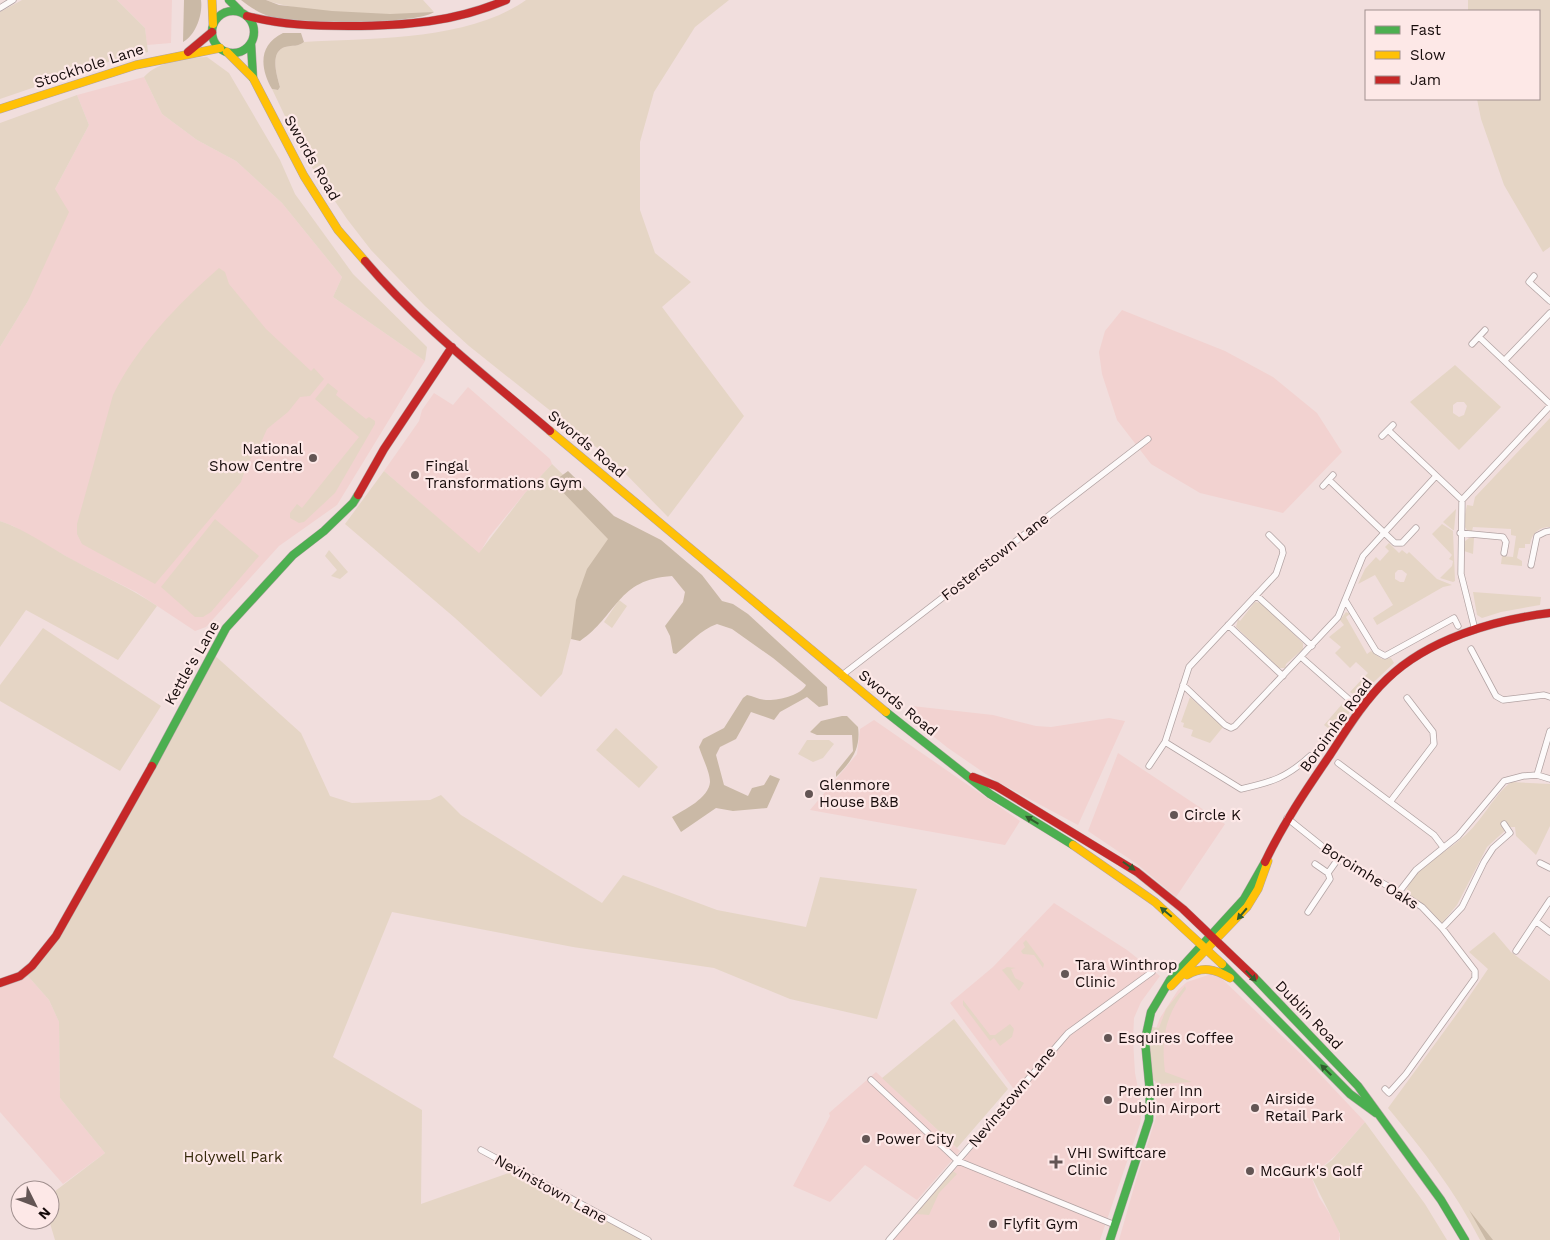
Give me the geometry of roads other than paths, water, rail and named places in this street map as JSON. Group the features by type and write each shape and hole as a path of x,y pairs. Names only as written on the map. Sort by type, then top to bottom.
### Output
{"main road":[{"path":"212,0 213,39 223,50 241,52 251,43 254,26 229,0"},
{"path":"212,29 218,17 225,12 244,14 272,24 408,26 457,17 506,0"},
{"path":"254,33 272,24"},
{"name":"Stockhole Lane","path":"188,52 212,29"},
{"name":"Swords Road","path":"251,43 254,78"},
{"name":"Stockhole Lane","path":"0,110 97,75 188,52 223,50"},
{"name":"Swords Road","path":"223,50 254,78 304,176 338,230 386,286 452,347 841,676 990,794 1082,850 1128,881 1205,947"},
{"name":"Kettle's Lane","path":"0,983 20,976 26,971 56,936 150,770 226,628 293,555 324,531 353,503 384,449 452,347"},
{"name":"Boroimhe Road","path":"1205,947 1253,898 1276,838 1287,818 1361,710 1385,681 1406,664 1475,630 1508,619 1550,613"},
{"name":"Swords Road","path":"966,775 996,786 1124,863 1170,898 1214,938"},
{"name":"Dublin Road","path":"1214,938 1358,1086 1376,1114 1434,1188 1465,1240"},
{"path":"1180,979 1205,947"},
{"path":"1110,1240 1149,1120 1150,1104 1144,1058 1144,1038 1151,1012 1163,992 1205,947"},
{"name":"Dublin Road","path":"1205,947 1350,1094 1376,1114"},
{"path":"1163,992 1180,979 1207,967 1217,970 1241,985"}],"street":[{"path":"0,8 13,0"},
{"path":"1534,276 1529,282 1550,301"},
{"path":"1505,360 1550,313"},
{"path":"1472,344 1485,330"},
{"path":"1475,630 1461,574 1460,533 1462,500 1550,405 1479,336"},
{"path":"1382,436 1394,424"},
{"path":"1388,430 1462,500"},
{"name":"Fosterstown Lane","path":"841,676 1148,439"},
{"path":"1323,486 1333,475"},
{"path":"1183,685 1231,728 1241,721 1338,617 1363,556 1436,476"},
{"path":"1328,480 1399,544 1416,528"},
{"path":"1532,565 1537,536 1550,532"},
{"path":"1460,533 1503,538 1506,542 1504,553"},
{"path":"1149,766 1165,742 1189,667 1276,574 1283,553 1280,545 1269,535"},
{"path":"1256,595 1312,646"},
{"path":"1345,600 1376,651 1385,656 1454,618 1458,626"},
{"path":"1228,625 1283,676"},
{"path":"1471,649 1496,696 1503,700 1544,695 1550,697"},
{"path":"1302,657 1361,710"},
{"path":"1390,802 1434,744 1434,732 1406,698"},
{"path":"1537,776 1550,731"},
{"path":"1165,742 1241,789 1276,780 1296,769 1310,756"},
{"path":"1338,763 1434,835 1443,847"},
{"path":"1399,892 1416,870 1472,821 1492,793 1504,781 1513,777 1537,776 1550,779"},
{"name":"Boroimhe Oaks","path":"1287,818 1338,859 1399,892 1422,907 1442,928 1476,971 1475,978 1406,1074 1389,1093 1385,1089"},
{"path":"1442,928 1462,907 1493,848 1510,834 1504,824"},
{"path":"1328,873 1338,859"},
{"path":"1540,863 1550,868"},
{"path":"1308,912 1330,879 1328,873 1314,864"},
{"path":"1516,951 1550,900"},
{"path":"1537,922 1550,932"},
{"name":"Nevinstown Lane","path":"889,1240 1068,1033 1152,972"},
{"path":"871,1080 958,1161 1115,1225"},
{"name":"Nevinstown Lane","path":"481,1150 648,1240"}],"place":[{"name":"National Show Centre","path":"313,458"},
{"name":"Fingal Transformations Gym","path":"415,475"},
{"name":"Glenmore House B&B","path":"809,794"},
{"name":"Circle K","path":"1174,815"},
{"name":"Tara Winthrop Clinic","path":"1065,974"},
{"name":"Esquires Coffee","path":"1108,1038"},
{"name":"Premier Inn Dublin Airport","path":"1108,1100"},
{"name":"Airside Retail Park","path":"1255,1108"},
{"name":"Power City","path":"866,1139"},
{"name":"VHI Swiftcare Clinic","path":"1056,1162"},
{"name":"McGurk's Golf","path":"1250,1171"},
{"name":"Flyfit Gym","path":"993,1224"}],"park label":[{"name":"Holywell Park","path":"233,1157"}]}
